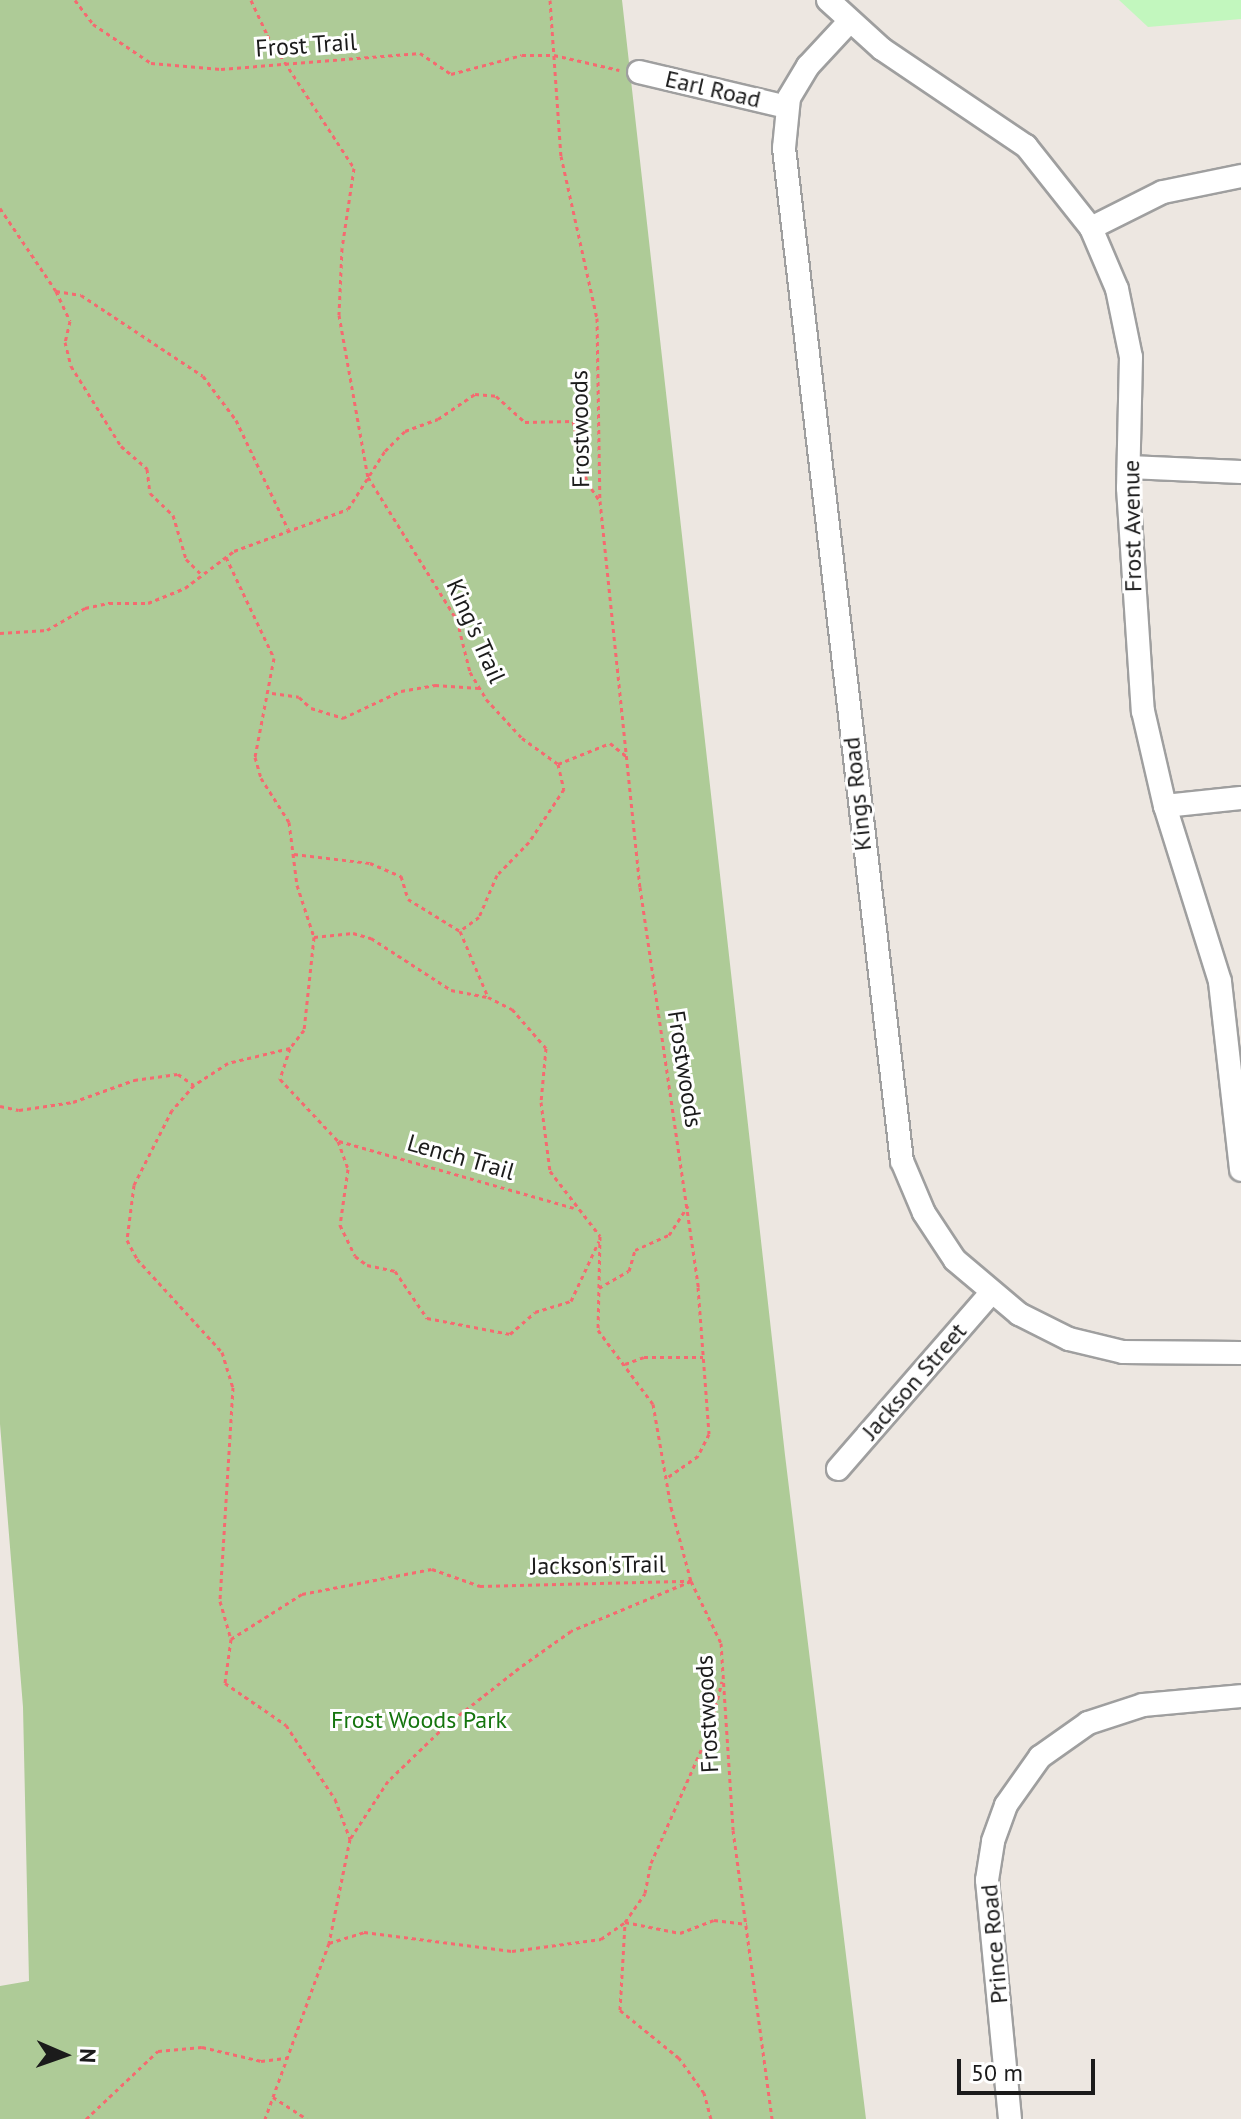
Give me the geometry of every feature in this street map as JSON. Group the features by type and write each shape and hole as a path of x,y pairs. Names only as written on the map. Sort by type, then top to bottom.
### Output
{"street":[{"name":"Frost Avenue","path":"828,0 848,23 1026,146 1091,228 1126,323 1132,400 1129,467 1143,711 1165,806 1220,982 1239,1127 1241,1170"},
{"name":"Kings Road","path":"848,23 808,66 787,107 784,148 896,1134 924,1213 955,1260 990,1294 1043,1328 1096,1347 1161,1355 1241,1353"},
{"name":"Earl Road","path":"639,72 787,107"},
{"path":"1091,228 1163,192 1241,176"},
{"path":"1129,467 1241,472"},
{"path":"1165,806 1241,798"},
{"name":"Jackson Street","path":"838,1469 990,1294"},
{"name":"Prince Road","path":"1010,2119 987,1880 993,1841 1006,1805 1040,1757 1097,1719 1143,1705 1241,1696"}],"path":[{"name":"Frost Trail","path":"75,0 93,24 151,63 221,69 420,53 451,74 522,55 554,55 639,72"},
{"name":"King's Trail","path":"251,0 267,35 291,65 354,168 342,248 339,315 368,477 457,620 479,688 522,738 558,764"},
{"name":"Frostwoods","path":"550,0 561,156 597,318 600,501 616,617 626,756 657,1014 688,1206 703,1357 709,1434 698,1456 668,1477 691,1581 721,1643 724,1740 772,2119"},
{"path":"0,208 56,291 70,321 65,342 71,366 121,446 147,469 150,493 173,515 186,559 202,575"},
{"path":"56,291 81,295 203,376 251,447 289,531"},
{"path":"0,633 47,630 85,608 109,603 148,603 202,575 226,557 348,509 368,477 405,431 438,419 475,394 496,396 525,422 573,421 587,482 600,501"},
{"path":"226,557 274,658 271,693 255,757 261,778 289,822 293,854 314,937 304,1030 290,1048 280,1079 338,1141 348,1169 340,1225 355,1256 367,1265 395,1271 427,1318 510,1334 535,1312 571,1301 600,1236"},
{"path":"271,693 299,697 311,708 343,718 401,691 435,685 479,688"},
{"path":"460,931 479,917 497,875 529,842 564,789 558,764 610,743 626,756"},
{"path":"293,854 370,863 401,876 408,899 460,931 488,997"},
{"path":"314,937 353,933 371,938 451,990 488,997 512,1009 546,1048 541,1102 550,1171 574,1208 600,1236 598,1330 653,1404 668,1477"},
{"path":"265,2119 329,1943 350,1839 335,1799 286,1725 225,1683 231,1639 220,1601 233,1387 222,1352 137,1259 127,1240 134,1185 172,1110 194,1085 228,1063 290,1048"},
{"path":"0,1106 19,1110 73,1102 134,1080 178,1074 194,1085"},
{"name":"Lench Trail","path":"338,1141 574,1208"},
{"path":"599,1288 629,1271 635,1250 669,1235 688,1206"},
{"path":"624,1364 644,1357 703,1357"},
{"name":"Jackson'sTrail","path":"231,1639 302,1594 432,1569 480,1586 691,1581"},
{"name":"Jackson'sTrail","path":"350,1839 388,1781 445,1726 519,1668 571,1631 691,1581"},
{"path":"329,1943 364,1932 512,1951 601,1939 625,1922 645,1893 651,1863 710,1730 723,1676"},
{"path":"625,1922 680,1933 714,1920 747,1924"},
{"path":"625,1922 620,2010 679,2058 704,2093 711,2119"},
{"path":"86,2119 158,2051 202,2047 261,2061 287,2058"},
{"path":"273,2097 307,2119"}],"green space":[{"name":"Frost Woods Park","path":"0,0 622,0 785,1455 866,2119 0,2119 0,1986 29,1981 23,1707 0,1424"},
{"path":"1119,0 1241,0 1241,19 1148,27"}]}
